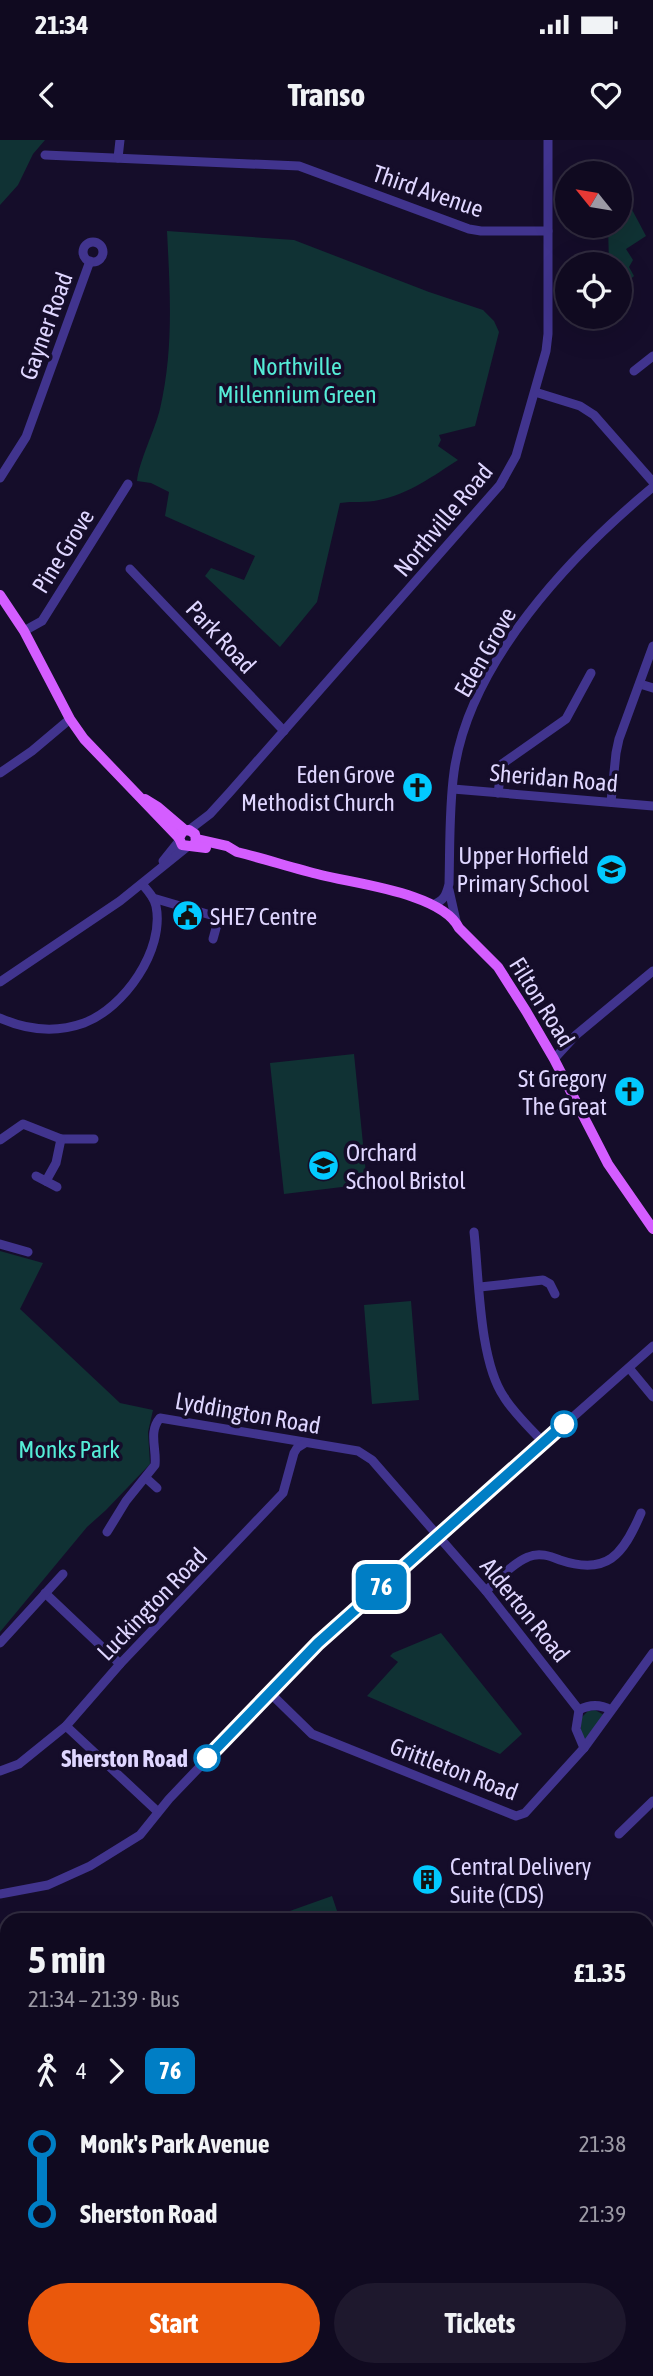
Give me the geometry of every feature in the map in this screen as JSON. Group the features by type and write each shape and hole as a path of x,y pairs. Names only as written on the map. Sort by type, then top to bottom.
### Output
{"main road":[{"path":"0,595 24,631 70,719 153,813 188,839"},
{"name":"Filton Road","path":"188,839 417,897 433,905 457,924 498,967 554,1059 608,1164 648,1216 646,1222 653,1229"},
{"name":"Filton Road","path":"406,896 452,926 457,924"}],"street":[{"path":"118,158 120,140"},
{"name":"Northville Road","path":"0,982 120,901 166,866 500,485 516,456 547,351 548,140"},
{"name":"Third Avenue","path":"45,155 299,166 469,229 548,231"},
{"path":"59,168 60,155"},
{"name":"Gayner Road","path":"0,478 26,437 90,261"},
{"path":"634,371 653,356"},
{"path":"535,392 579,406 594,415 653,485"},
{"name":"Pine Grove","path":"24,631 42,621 128,484"},
{"name":"Eden Grove","path":"457,924 449,884 454,772 462,737 480,692 517,629 538,601 585,548 653,485"},
{"name":"Park Road","path":"130,569 284,732"},
{"path":"611,802 616,753 653,646"},
{"path":"498,793 502,764 566,719 591,673"},
{"path":"640,684 653,688"},
{"path":"0,773 32,751 70,719"},
{"name":"Sheridan Road","path":"453,789 653,806"},
{"path":"0,1018 31,1028 51,1030 84,1023 102,1014 124,994 143,967 156,930 157,908 142,884"},
{"path":"433,905 444,900 449,884"},
{"path":"153,898 214,916 218,921 213,939"},
{"path":"554,1059 576,1035 653,971"},
{"path":"0,1140 23,1124 61,1139 94,1139"},
{"path":"46,1181 56,1163 61,1139"},
{"path":"36,1176 57,1187"},
{"path":"474,1232 487,1351 498,1385 503,1397 543,1442"},
{"path":"0,1244 28,1252"},
{"path":"480,1287 543,1280 550,1284 555,1294"},
{"path":"0,1894 48,1885 90,1866 141,1835 158,1811 318,1643 653,1346"},
{"path":"629,1368 653,1397"},
{"name":"Lyddington Road","path":"107,1532 108,1519 155,1465 153,1440 160,1418 353,1450"},
{"name":"Luckington Road","path":"0,1771 19,1764 66,1726 120,1664 283,1493 294,1453 305,1443"},
{"name":"Alderton Road","path":"353,1450 372,1460 486,1591 579,1710"},
{"path":"146,1478 157,1488"},
{"path":"486,1591 528,1557 549,1556 580,1566 604,1563 625,1544 641,1513"},
{"path":"0,1643 63,1574"},
{"path":"45,1593 120,1664"},
{"name":"Grittleton Road","path":"269,1692 312,1734 516,1816 525,1813 584,1748 653,1653"},
{"path":"584,1748 576,1729 579,1710 587,1705 598,1705 611,1710"},
{"path":"66,1726 158,1811"},
{"path":"620,1834 653,1801"}],"green space":[{"path":"0,140 45,140 33,154 18,185 0,205"},
{"path":"632,210 646,236 626,249 628,252 609,252 608,238 632,238"},
{"name":"Northville Millennium Green","path":"167,231 294,240 483,310 494,321 499,332 475,426 439,435 441,440 438,446 458,460 420,484 390,497 340,503 317,602 280,647 205,576 211,568 244,580 255,556 165,516 169,492 151,483 137,481 160,409 167,364 170,320"},
{"path":"354,1054 367,1184 284,1194 270,1063"},
{"name":"Monks Park","path":"0,1251 43,1263 20,1309 120,1403 153,1410 148,1432 150,1464 87,1527 0,1632"},
{"path":"411,1301 419,1400 372,1404 364,1305"},
{"path":"441,1633 522,1734 500,1754 367,1696 398,1662 390,1656 393,1653"},
{"path":"595,1710 604,1715 585,1739 581,1735 581,1718 588,1711"},
{"path":"332,1896 338,1913 284,1913"}],"bus line":[{"name":"76","path":"207,1758 318,1643 564,1424"}],"place":[{"name":"Eden Grove Methodist Church","path":"418,788"},
{"name":"Upper Horfield Primary School","path":"612,869"},
{"name":"SHE7 Centre","path":"187,916"},
{"name":"St Gregory The Great","path":"630,1092"},
{"name":"Orchard School Bristol","path":"323,1166"},
{"name":"Sherston Road","path":"207,1758"},
{"name":"Central Delivery Suite (CDS)","path":"427,1880"}]}
